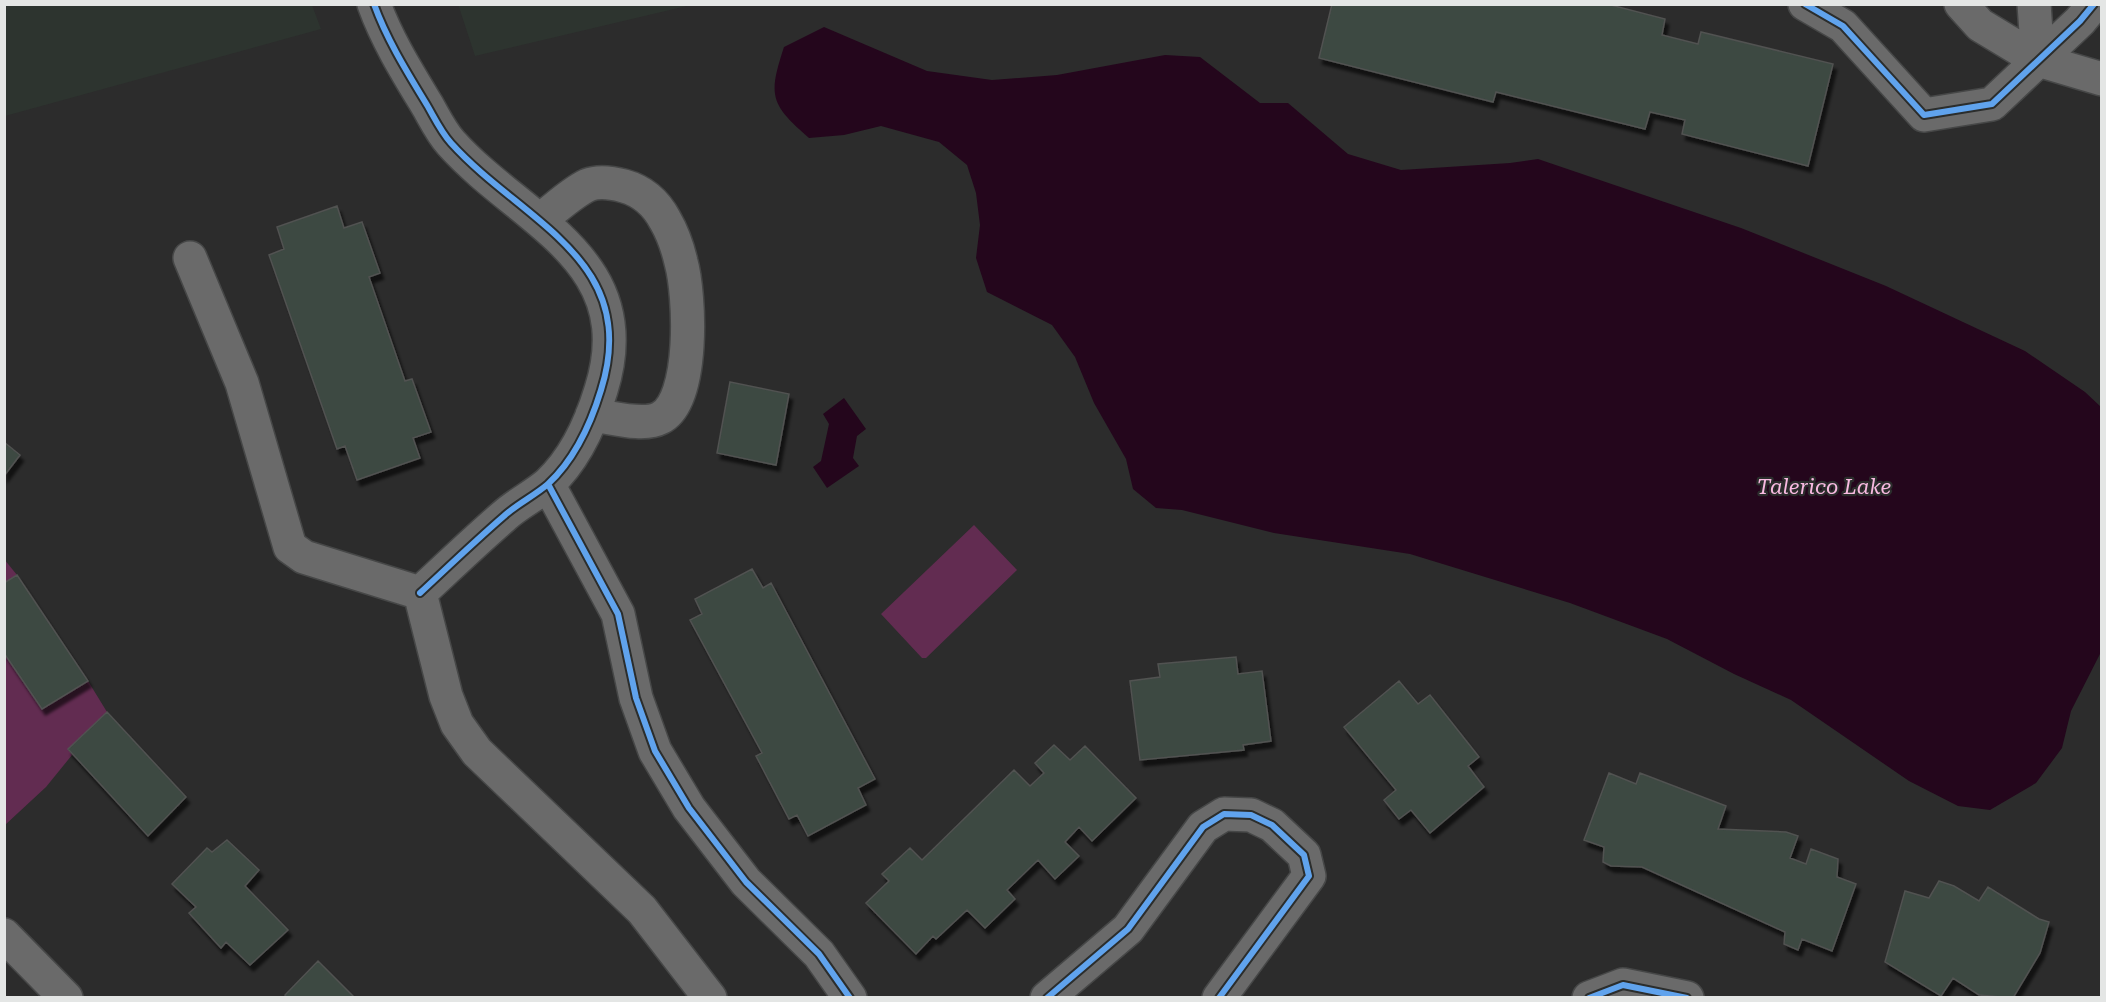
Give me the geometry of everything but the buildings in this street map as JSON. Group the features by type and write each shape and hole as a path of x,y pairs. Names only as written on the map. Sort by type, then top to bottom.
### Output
{"street":[{"path":"374,4 386,36 449,141 476,168 567,243 586,266 604,302 610,341 609,364 592,415 573,452 548,484 506,514 420,593"},
{"path":"1805,4 1843,26 1924,115 1992,104 2094,4"},
{"path":"1961,4 1980,25 2038,60 2102,80"},
{"path":"2034,4 2038,60"},
{"path":"540,220 589,185 612,183 630,188 649,198 665,219 682,262 688,320 684,371 681,387 673,405 661,418 645,421 592,415"},
{"path":"190,258 242,383 290,547 304,557 420,593"},
{"path":"548,484 618,614 636,698 655,751 688,808 746,882 819,954 850,998"},
{"path":"420,593 446,696 457,724 477,752 642,910 710,998"},
{"path":"1047,998 1128,929 1203,827 1224,814 1251,814 1272,825 1304,855 1309,876 1219,998"},
{"path":"4,935 66,998"},
{"path":"1589,998 1623,985 1687,998"}],"shaded area":[{"path":"5,4 312,5 321,29 5,116"},
{"path":"458,4 691,4 691,5 475,56"},
{"path":"974,525 1017,570 926,658 922,658 881,614"},
{"path":"4,559 17,575 5,583 4,583"},
{"path":"4,653 42,709 88,681 107,712 68,749 72,755 46,787 5,825"}],"water":[{"name":"Talerico Lake","path":"824,27 927,71 992,80 1057,75 1165,55 1200,57 1260,103 1288,103 1348,154 1401,170 1538,159 1741,228 1886,286 2025,351 2085,392 2101,407 2101,652 2071,711 2062,748 2036,783 1990,810 1958,806 1909,781 1791,700 1734,674 1667,639 1570,603 1410,554 1274,533 1182,510 1156,508 1133,489 1126,459 1094,403 1075,357 1052,325 987,292 976,258 980,225 976,193 967,165 939,142 881,126 844,135 809,138 786,116 776,98 775,88 784,47"},
{"path":"844,398 866,429 857,436 853,458 859,466 827,488 813,467 821,461 829,424 823,414"}],"cycle path":[{"path":"374,4 398,56 447,139 480,171 568,247 590,275 605,307 609,345 597,403 581,440 566,464 548,484 509,512 420,593"},
{"path":"1805,4 1843,26 1924,115 1992,104 2080,21 2094,4"},
{"path":"548,484 618,614 636,698 655,751 689,808 746,882 819,954 850,998"},
{"path":"1047,998 1128,929 1203,827 1224,814 1251,815 1272,825 1304,855 1309,876 1219,998"},
{"path":"1589,998 1623,985 1687,998"}]}
